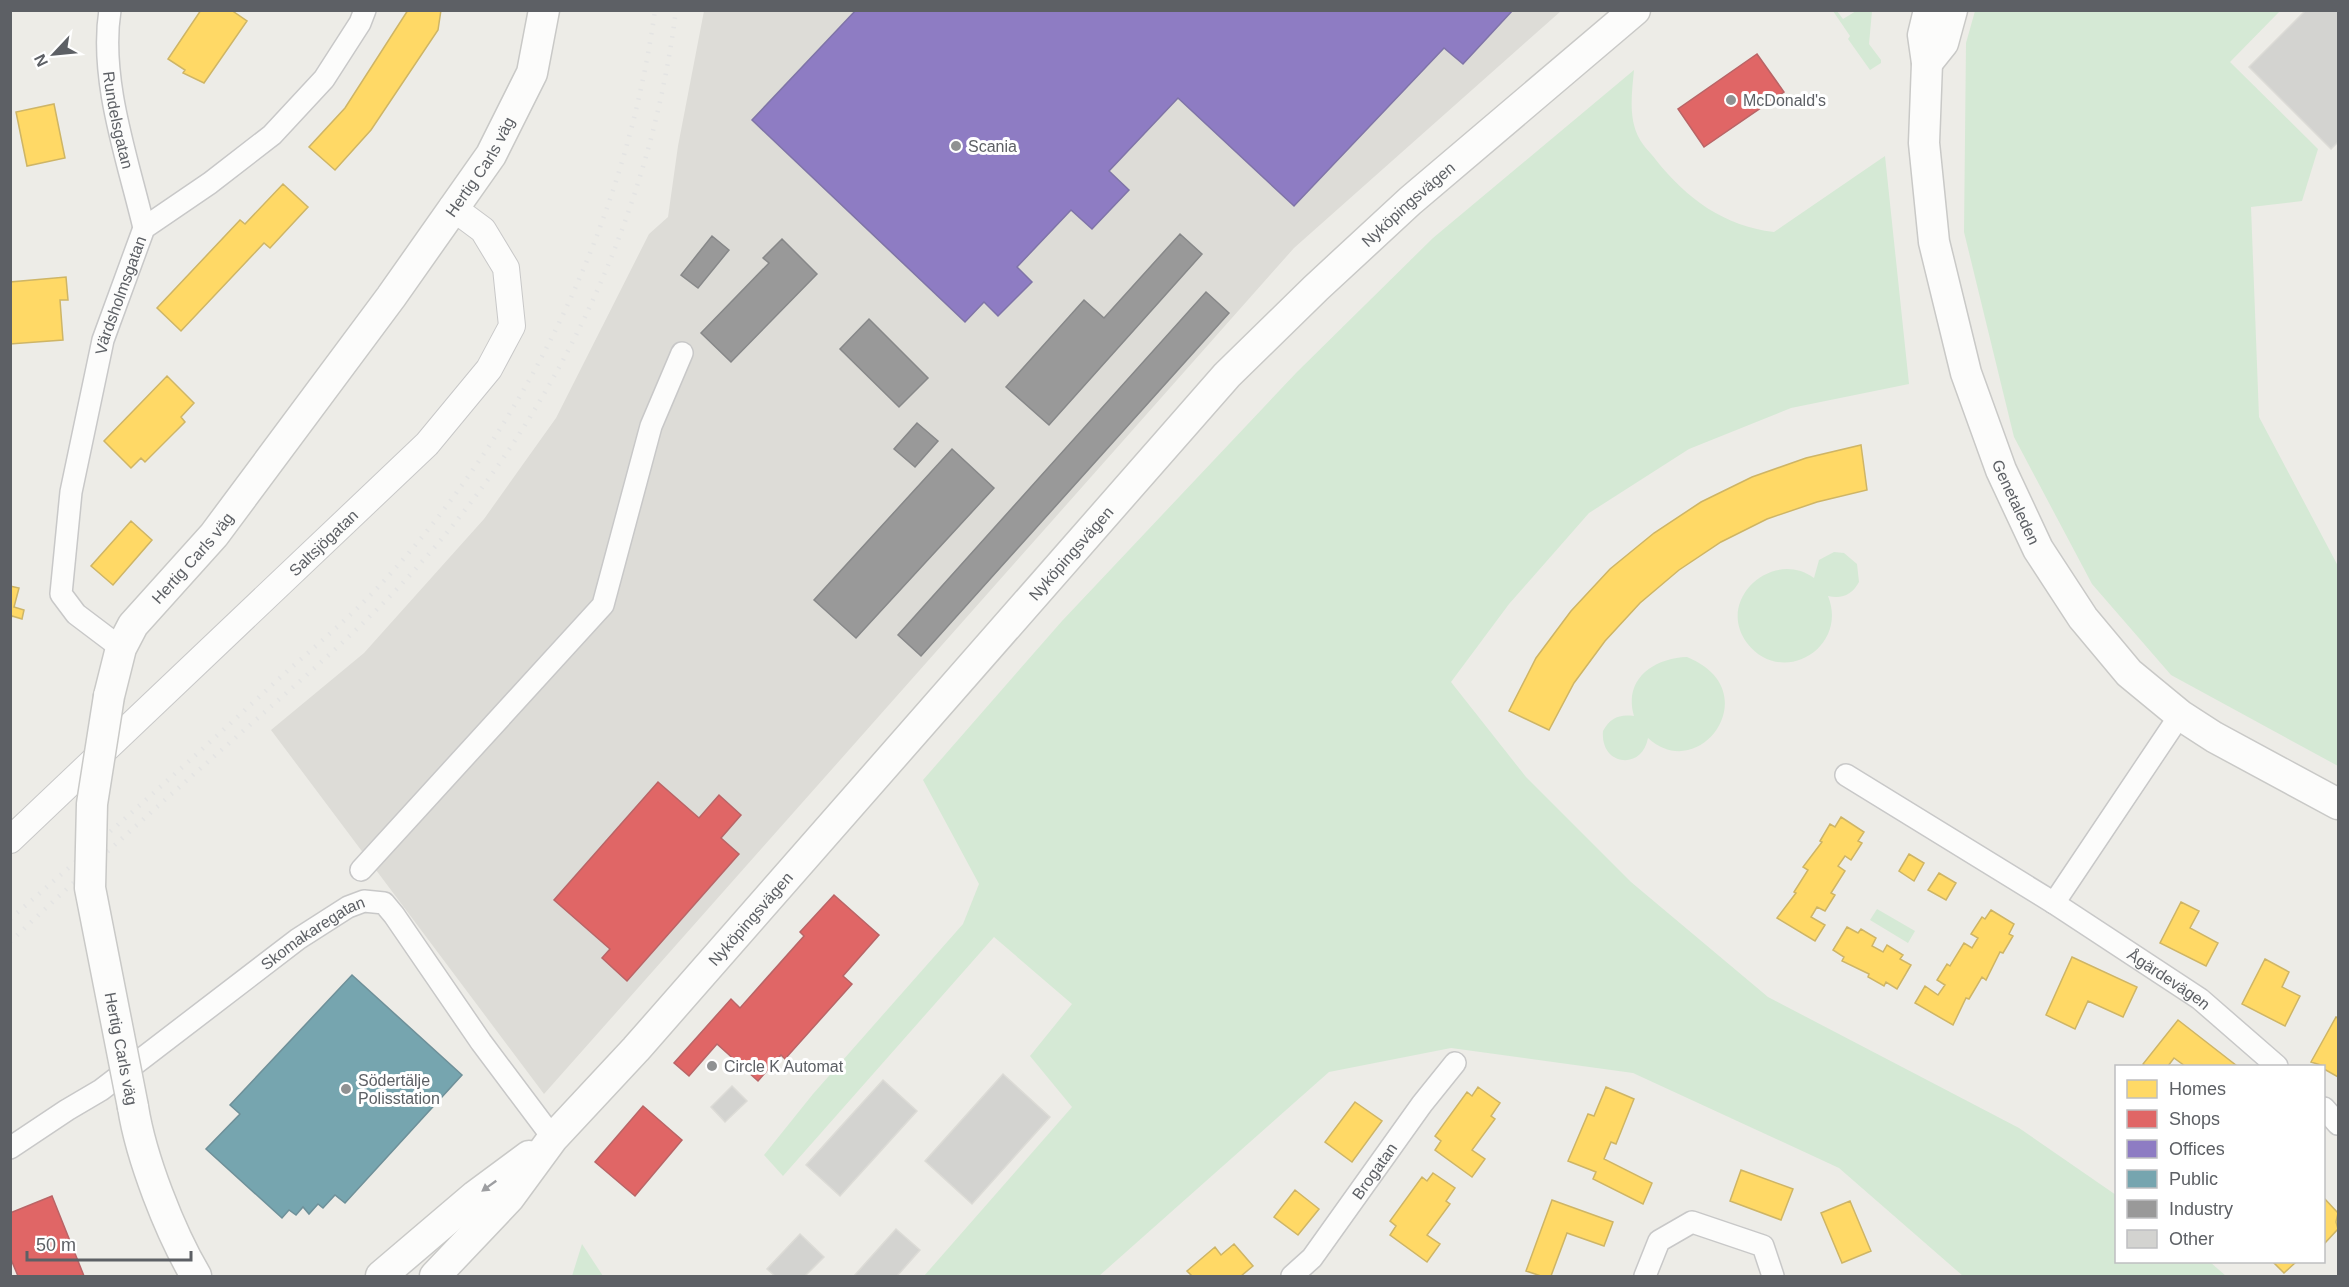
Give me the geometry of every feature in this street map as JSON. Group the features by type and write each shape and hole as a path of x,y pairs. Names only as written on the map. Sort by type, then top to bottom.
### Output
{"main road":[{"name":"Hertig Carls väg","path":"196,1276 181,1251 136,1124 90,888 92,804 109,696 122,648 133,625 214,535 391,297 452,207 491,155 532,73 544,10"},
{"name":"Genetaleden","path":"1929,10 1923,35 1927,63 1924,143 1934,242 1966,373 2001,470 2038,549 2083,618 2129,674 2180,715 2214,737 2338,804"},
{"path":"1927,63 1943,43 1952,10"},
{"name":"Nyköpingsvägen","path":"435,1276 509,1198 553,1138 651,1031 1227,375 1410,201 1635,11"},
{"name":"Nyköpingsvägen","path":"381,1276 475,1196 553,1138"},
{"name":"Hertig Carls väg","path":"155,1180 218,1276"}],"street":[{"name":"Rundelsgatan","path":"110,10 106,35 111,87 144,228"},
{"name":"Värdsholmsgatan","path":"122,648 76,614 61,594 71,492 103,340 144,228 210,183 272,135 324,79 360,23 364,10"},
{"name":"Saltsjögatan","path":"10,840 427,444 489,369 512,326 506,268 483,230 452,207"},
{"path":"361,870 603,605 651,426 682,353"},
{"path":"2054,903 2180,715"},
{"name":"Ågärdevägen","path":"1846,775 2054,903 2200,999 2276,1065"},
{"name":"Skomakaregatan","path":"10,1148 101,1090 297,939 348,907 364,901 384,903 427,959 481,1042 553,1138"},
{"name":"Brogatan","path":"1292,1276 1312,1258 1422,1104 1455,1063"},
{"path":"2325,1109 2338,1124"},
{"path":"1645,1276 1659,1241 1692,1222 1762,1246 1773,1276"}],"shaded area":[{"name":"Scania","path":"704,11 1561,11 1294,248 544,1094 271,730 364,653 484,519 556,418 649,234 668,217 678,146"}],"green space":[{"path":"1833,11 1837,11 1843,19 1856,11 1872,11 1869,44 1881,63 1870,70 1848,39 1850,36"},
{"path":"1975,11 2280,11 2230,62 2318,149 2302,201 2251,207 2259,417 2338,566 2338,766 2171,675 2092,584 2014,437 1964,232 1966,43"},
{"path":"1634,70 1632,113 1633,122 1641,141 1680,187 1708,208 1739,224 1774,232 1885,156 1909,384 1791,408 1689,449 1589,513 1509,604 1451,682 1526,777 1631,882 1768,997 2019,1128 2115,1194 2115,1263 2211,1263 2226,1276 1963,1276 1839,1168 1633,1073 1451,1048 1329,1072 1099,1276 924,1276 1072,1107 1030,1056 1072,1004 994,937 783,1176 764,1155 813,1094 963,924 979,884 923,780 1062,621 1297,372 1433,238"},
{"path":"1834,552 1844,553 1857,564 1859,582 1846,595 1828,596 1832,615 1829,632 1821,646 1808,656 1793,662 1777,662 1761,656 1747,643 1739,627 1738,610 1743,596 1753,583 1766,574 1781,569 1798,570 1814,578 1819,560"},
{"path":"1687,657 1711,672 1723,690 1724,710 1718,728 1705,742 1688,750 1668,750 1648,738 1644,749 1638,756 1630,760 1614,757 1608,752 1604,743 1603,731 1616,718 1634,716 1633,691 1637,681 1653,666 1663,661"},
{"path":"1877,909 1915,931 1908,943 1870,920"},
{"path":"582,1244 603,1276 572,1276"}],"building: Homes":[{"path":"201,10 231,10 247,21 204,83 183,73 185,70 168,59"},
{"path":"408,10 441,10 438,30 371,130 335,170 309,147 345,108"},
{"path":"54,104 65,158 27,166 16,112"},
{"path":"283,184 308,207 270,248 264,243 181,331 157,308 240,220 245,224"},
{"path":"66,277 68,300 60,300 63,340 10,344 10,282"},
{"path":"167,376 194,403 181,417 185,422 145,462 141,458 131,468 104,441"},
{"path":"1861,445 1867,490 1817,502 1767,519 1721,542 1679,570 1640,603 1605,641 1574,683 1549,730 1509,711 1536,658 1571,611 1610,569 1654,533 1701,502 1752,477 1806,458"},
{"path":"131,521 152,540 113,585 91,566"},
{"path":"10,586 19,588 14,607 24,610 22,619 12,616 10,621"},
{"path":"1841,817 1864,832 1858,841 1862,843 1851,860 1845,856 1838,866 1845,871 1831,893 1835,895 1825,911 1817,907 1811,917 1825,925 1815,941 1777,918 1796,893 1794,892 1808,870 1803,867 1822,842 1820,841 1830,824 1835,827"},
{"path":"1909,854 1924,863 1914,881 1899,871"},
{"path":"1939,873 1956,883 1946,900 1928,890"},
{"path":"2181,902 2199,911 2190,928 2218,943 2206,966 2160,943"},
{"path":"1991,910 2014,924 2009,934 2013,936 2003,953 2000,952 1986,980 1982,977 1969,999 1966,998 1953,1025 1915,1003 1925,986 1938,995 1945,985 1937,980 1947,964 1950,966 1964,943 1972,948 1978,938 1971,934 1982,917 1985,919"},
{"path":"1847,927 1858,933 1861,929 1876,938 1872,946 1883,952 1887,945 1903,955 1900,959 1911,965 1897,989 1886,982 1884,986 1868,977 1869,974 1842,961 1844,957 1833,950"},
{"path":"2072,957 2137,987 2123,1017 2088,1001 2075,1029 2046,1015"},
{"path":"2265,959 2289,972 2282,987 2300,996 2285,1026 2242,1004"},
{"path":"2336,1017 2338,1018 2338,1077 2325,1070 2325,1065 2311,1062"},
{"path":"2178,1020 2236,1065 2184,1065 2174,1058 2169,1065 2143,1064"},
{"path":"1478,1087 1500,1103 1491,1116 1495,1119 1472,1150 1485,1159 1472,1177 1435,1150 1441,1141 1435,1136 1467,1092 1472,1096"},
{"path":"1606,1087 1634,1099 1616,1144 1611,1142 1604,1159 1652,1183 1643,1204 1593,1179 1596,1172 1568,1161 1588,1114 1594,1116"},
{"path":"1355,1102 1382,1121 1352,1162 1325,1142"},
{"path":"1741,1170 1793,1189 1781,1220 1730,1201"},
{"path":"1433,1173 1455,1188 1446,1201 1450,1204 1427,1235 1440,1244 1427,1262 1390,1235 1396,1226 1390,1221 1422,1177 1427,1181"},
{"path":"1295,1190 1319,1209 1298,1235 1274,1217"},
{"path":"2325,1199 2338,1213 2336,1222 2338,1229 2325,1243"},
{"path":"1552,1200 1613,1222 1604,1246 1567,1233 1551,1276 1541,1276 1526,1271"},
{"path":"1850,1201 1871,1251 1842,1263 1821,1213"},
{"path":"1234,1244 1253,1266 1241,1276 1192,1276 1187,1271 1215,1247 1221,1255"},
{"path":"2274,1263 2295,1263 2284,1273"}],"building: Shops":[{"name":"McDonald's","path":"1757,54 1784,92 1704,147 1678,109"},
{"path":"658,782 699,818 719,795 741,815 721,838 739,854 627,981 602,958 610,949 554,900"},
{"path":"834,895 879,935 843,976 852,984 785,1059 781,1055 758,1081 717,1044 689,1076 674,1063 731,999 740,1008 804,936 800,932"},
{"path":"643,1106 682,1140 635,1196 595,1162"},
{"path":"52,1196 84,1276 18,1276 10,1257 10,1213"}],"building: Offices":[{"name":"Scania","path":"856,10 1513,10 1463,64 1444,48 1294,206 1178,98 1109,171 1129,190 1092,229 1071,210 1017,267 1032,282 998,316 984,302 965,322 752,120"}],"building: Public":[{"path":"352,975 462,1075 345,1203 335,1195 323,1208 318,1204 309,1214 303,1207 296,1215 289,1210 282,1218 206,1149 240,1114 230,1105"}],"building: Industry":[{"path":"1180,234 1202,254 1049,425 1006,387 1084,300 1104,318"},
{"path":"712,236 729,250 698,288 681,275"},
{"path":"782,239 817,274 731,362 701,333 769,263 763,258"},
{"path":"1206,292 1229,313 921,656 898,635"},
{"path":"869,319 928,378 899,407 840,349"},
{"path":"917,423 938,441 915,467 894,449"},
{"path":"952,449 994,488 856,638 814,600"}],"building: Other":[{"path":"2306,10 2338,10 2338,142 2331,149 2249,67"},
{"path":"1003,1074 1050,1117 972,1204 925,1161"},
{"path":"883,1080 917,1111 840,1196 806,1165"},
{"path":"732,1086 747,1101 725,1122 711,1107"},
{"path":"896,1229 920,1250 897,1276 854,1276"},
{"path":"800,1234 824,1257 805,1276 775,1276 767,1269"}],"railway":[{"path":"10,919 356,610 434,522 481,457 524,389 562,318 594,243 620,167 641,89 655,10"},
{"path":"10,942 67,888 311,672 419,565 469,505 514,442 554,376 589,307 620,236 644,162 663,87 676,10"}],"place":[{"name":"McDonald's","path":"1731,100"},
{"name":"Scania","path":"956,146"},
{"name":"Circle K Automat","path":"712,1066"},
{"name":"Södertälje Polisstation","path":"346,1089"}]}
